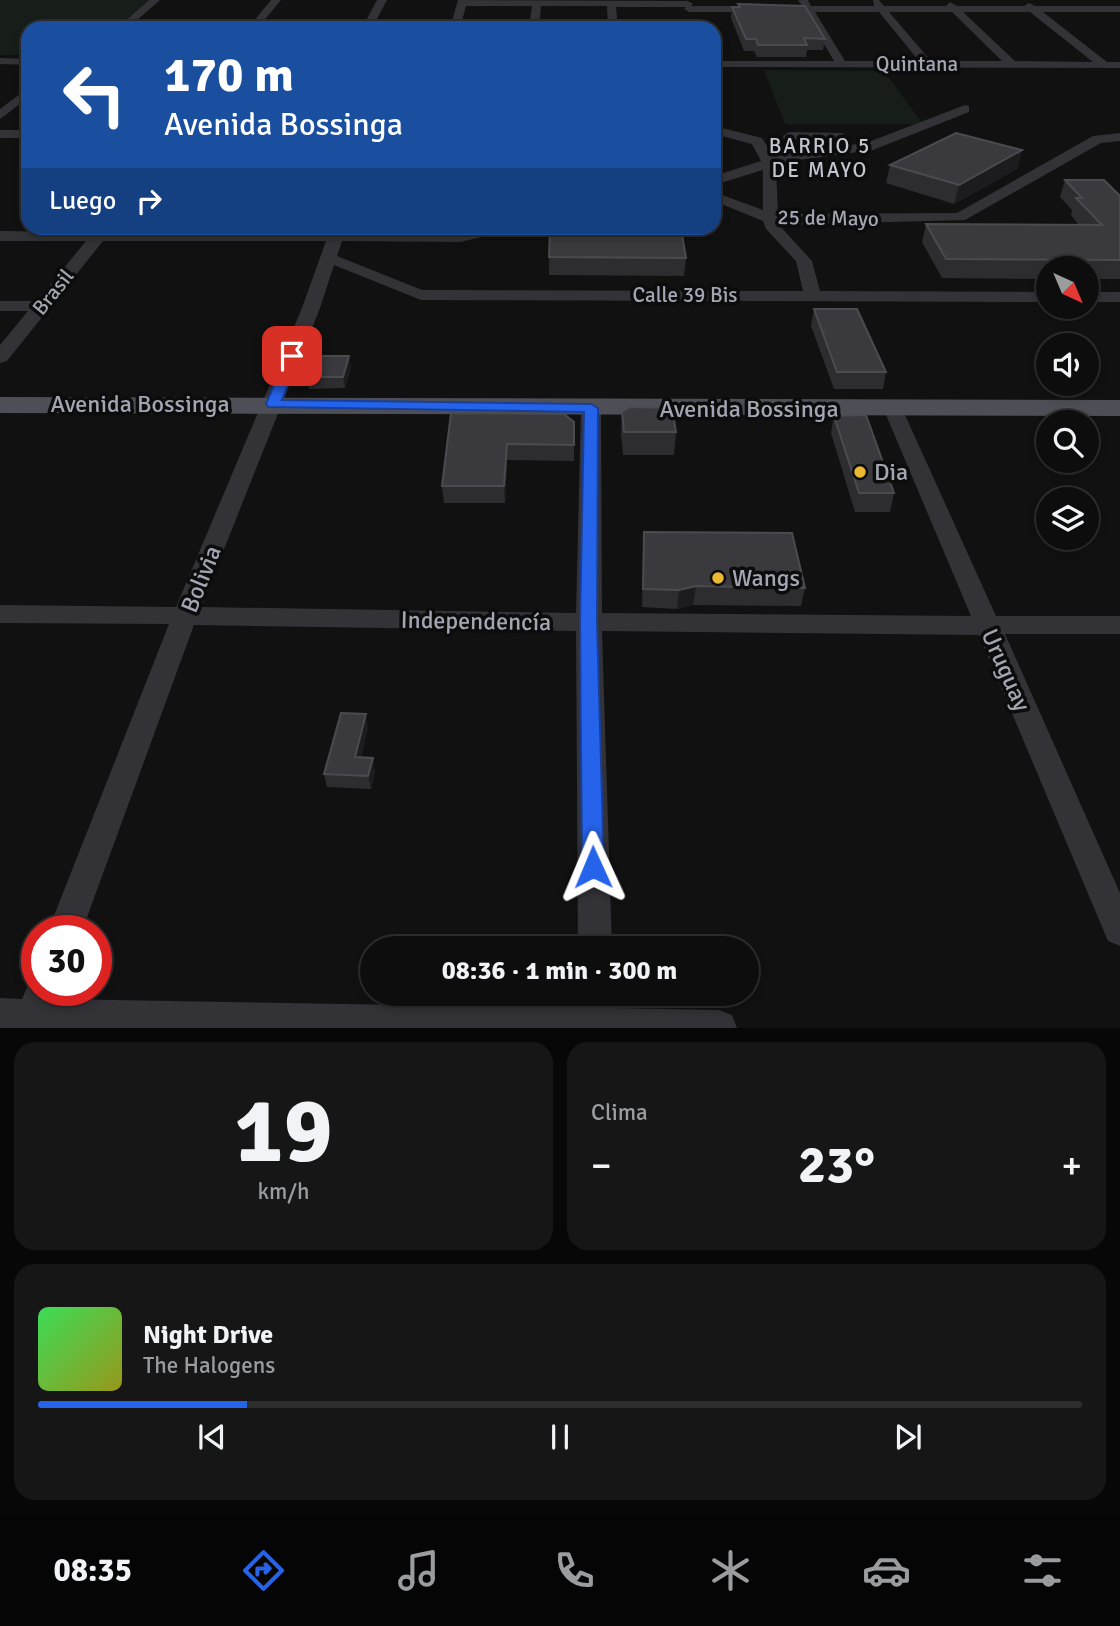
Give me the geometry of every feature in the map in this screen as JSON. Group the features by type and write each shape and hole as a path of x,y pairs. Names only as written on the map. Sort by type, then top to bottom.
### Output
{"main road":[{"name":"Avenida Bossinga","path":"0,405 273,404 894,410 1120,408"}],"street":[{"path":"130,21 155,0"},
{"path":"259,21 276,0"},
{"path":"371,21 382,0"},
{"path":"874,0 927,64"},
{"path":"945,0 1012,65"},
{"path":"1021,0 1120,78"},
{"path":"457,21 462,2 611,2 689,8 806,5 882,9 1120,9"},
{"path":"535,21 537,2"},
{"path":"611,2 612,21"},
{"path":"806,5 842,65"},
{"path":"0,61 21,62"},
{"name":"Quintana","path":"721,64 1120,65"},
{"path":"0,115 21,100"},
{"path":"721,179 806,153 868,147 886,142 965,109"},
{"path":"721,129 757,141 771,163 771,226 806,262 812,295"},
{"path":"0,134 21,134"},
{"path":"806,153 804,142 789,136 868,138 886,142"},
{"name":"25 de Mayo","path":"721,199 770,218 947,219 971,213 1098,139 1120,138"},
{"path":"0,236 26,235"},
{"name":"Brasil","path":"0,357 100,235"},
{"name":"Bolivia","path":"71,915 185,615 273,404 337,235"},
{"path":"411,235 470,235"},
{"name":"Calle 39 Bis","path":"330,259 350,263 408,292 421,295 1036,297"},
{"path":"1099,297 1120,297"},
{"path":"0,306 42,306"},
{"path":"591,408 589,623 595,936"},
{"name":"Uruguay","path":"894,410 1120,930"},
{"name":"Independencía","path":"0,614 589,623 1120,625"},
{"path":"596,1006 596,1027"},
{"path":"26,1013 596,1027 719,1027"}],"shaded area":[{"path":"0,0 149,0 124,21 21,21 21,55 0,55"},
{"path":"764,70 884,71 923,124 785,124"}],"building":[{"path":"738,4 805,6 825,39 804,38 807,45 758,45 756,39 746,39 732,7 740,7"},
{"path":"956,133 1022,150 959,185 890,165"},
{"path":"1065,180 1104,180 1120,196 1120,260 1099,260 1099,256 1036,256 1036,260 946,259 926,224 1102,225 1076,198 1082,198"},
{"path":"550,235 682,235 686,258 549,257"},
{"path":"814,309 857,309 886,372 837,372"},
{"path":"316,356 349,356 343,377 307,377"},
{"path":"630,407 672,408 676,432 624,432 622,412"},
{"path":"451,413 564,414 574,422 574,445 507,444 504,486 442,486"},
{"path":"866,415 894,493 859,493 834,416"},
{"name":"Wangs","path":"644,532 792,533 805,588 696,586 679,590 643,589"},
{"path":"341,713 366,714 355,757 373,758 368,776 324,774"}],"place":[{"name":"Dia","path":"860,472"},
{"name":"Wangs","path":"718,578"}],"district":[{"name":"BARRIO 5 DE MAYO","path":"820,158"}],"route":[{"path":"292,356 273,404 591,408 589,623 593,867"}]}
